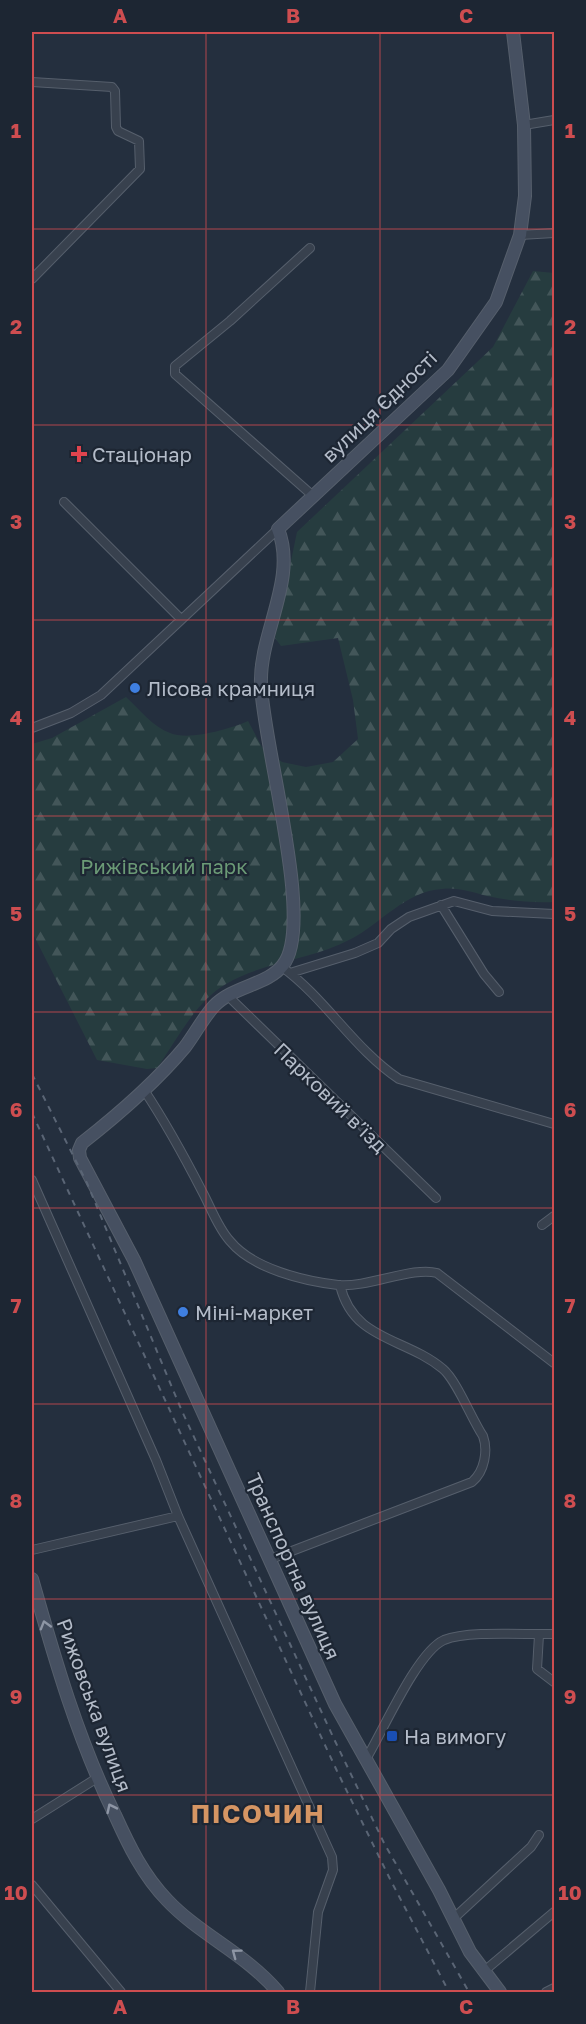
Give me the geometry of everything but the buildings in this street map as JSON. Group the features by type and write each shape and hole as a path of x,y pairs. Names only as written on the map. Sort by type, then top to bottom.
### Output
{"street":[{"name":"вулиця Єдності","path":"32,728 71,713 101,695 448,370 496,302 520,235 525,196 524,125 513,32"},
{"path":"32,82 114,88 116,127 118,131 139,141 140,169 32,279"},
{"path":"524,125 555,120"},
{"path":"520,235 555,233"},
{"path":"310,248 230,321 175,366 174,370 175,374 312,495"},
{"path":"63,502 181,619"},
{"path":"278,529 284,555 282,579 264,650 260,680 264,717 291,876 291,945 286,970"},
{"path":"553,916 492,911 454,901 409,917 370,946 269,976 227,995 214,1006 186,1045 144,1090 167,1125 229,1240 248,1255 280,1271 340,1285 365,1284 426,1271 437,1273 555,1363"},
{"path":"441,905 484,974 499,992"},
{"path":"286,970 380,1067 399,1079 555,1124"},
{"name":"Парковий в’їзд","path":"227,995 436,1198"},
{"name":"Транспортна вулиця","path":"144,1090 82,1143 79,1150 80,1158 134,1260 335,1704 483,1972 500,1992"},
{"path":"32,1180 178,1516 332,1857 333,1870 318,1912 310,1992"},
{"path":"542,1225 555,1216"},
{"path":"271,1559 472,1482 479,1475 484,1461 486,1443 448,1374 425,1356 357,1321 347,1305 340,1285"},
{"path":"32,1550 178,1516"},
{"name":"Рижовська вулиця","path":"32,1580 62,1684 97,1778 136,1860 168,1902 261,1972 278,1992"},
{"path":"366,1759 409,1680 433,1646 462,1636 555,1634"},
{"path":"539,1635 537,1669 555,1682"},
{"path":"32,1819 97,1778"},
{"path":"453,1919 531,1847 539,1834"},
{"path":"32,1885 116,1990"},
{"path":"483,1972 555,1912"},
{"path":"546,1992 555,1988"}],"green space":[{"name":"Рижівський парк","path":"533,271 554,273 554,902 496,898 454,889 429,891 405,902 362,933 336,946 256,970 226,984 196,1011 157,1068 147,1069 97,1060 32,932 32,744 52,738 126,697 158,727 178,735 209,733 248,721 262,747 282,762 306,767 333,762 358,739 353,700 338,638 281,646 275,638 297,532 493,347"}],"railway":[{"path":"32,1074 87,1183 181,1409 335,1741 384,1843 469,1992"},
{"path":"32,1113 337,1771 449,1992"}],"place":[{"name":"Стаціонар","path":"79,454"},
{"name":"Лісова крамниця","path":"135,688"},
{"name":"Міні-маркет","path":"183,1312"},
{"name":"На вимогу","path":"392,1736"}],"district":[{"name":"ПІСОЧИН","path":"258,1813"}]}
